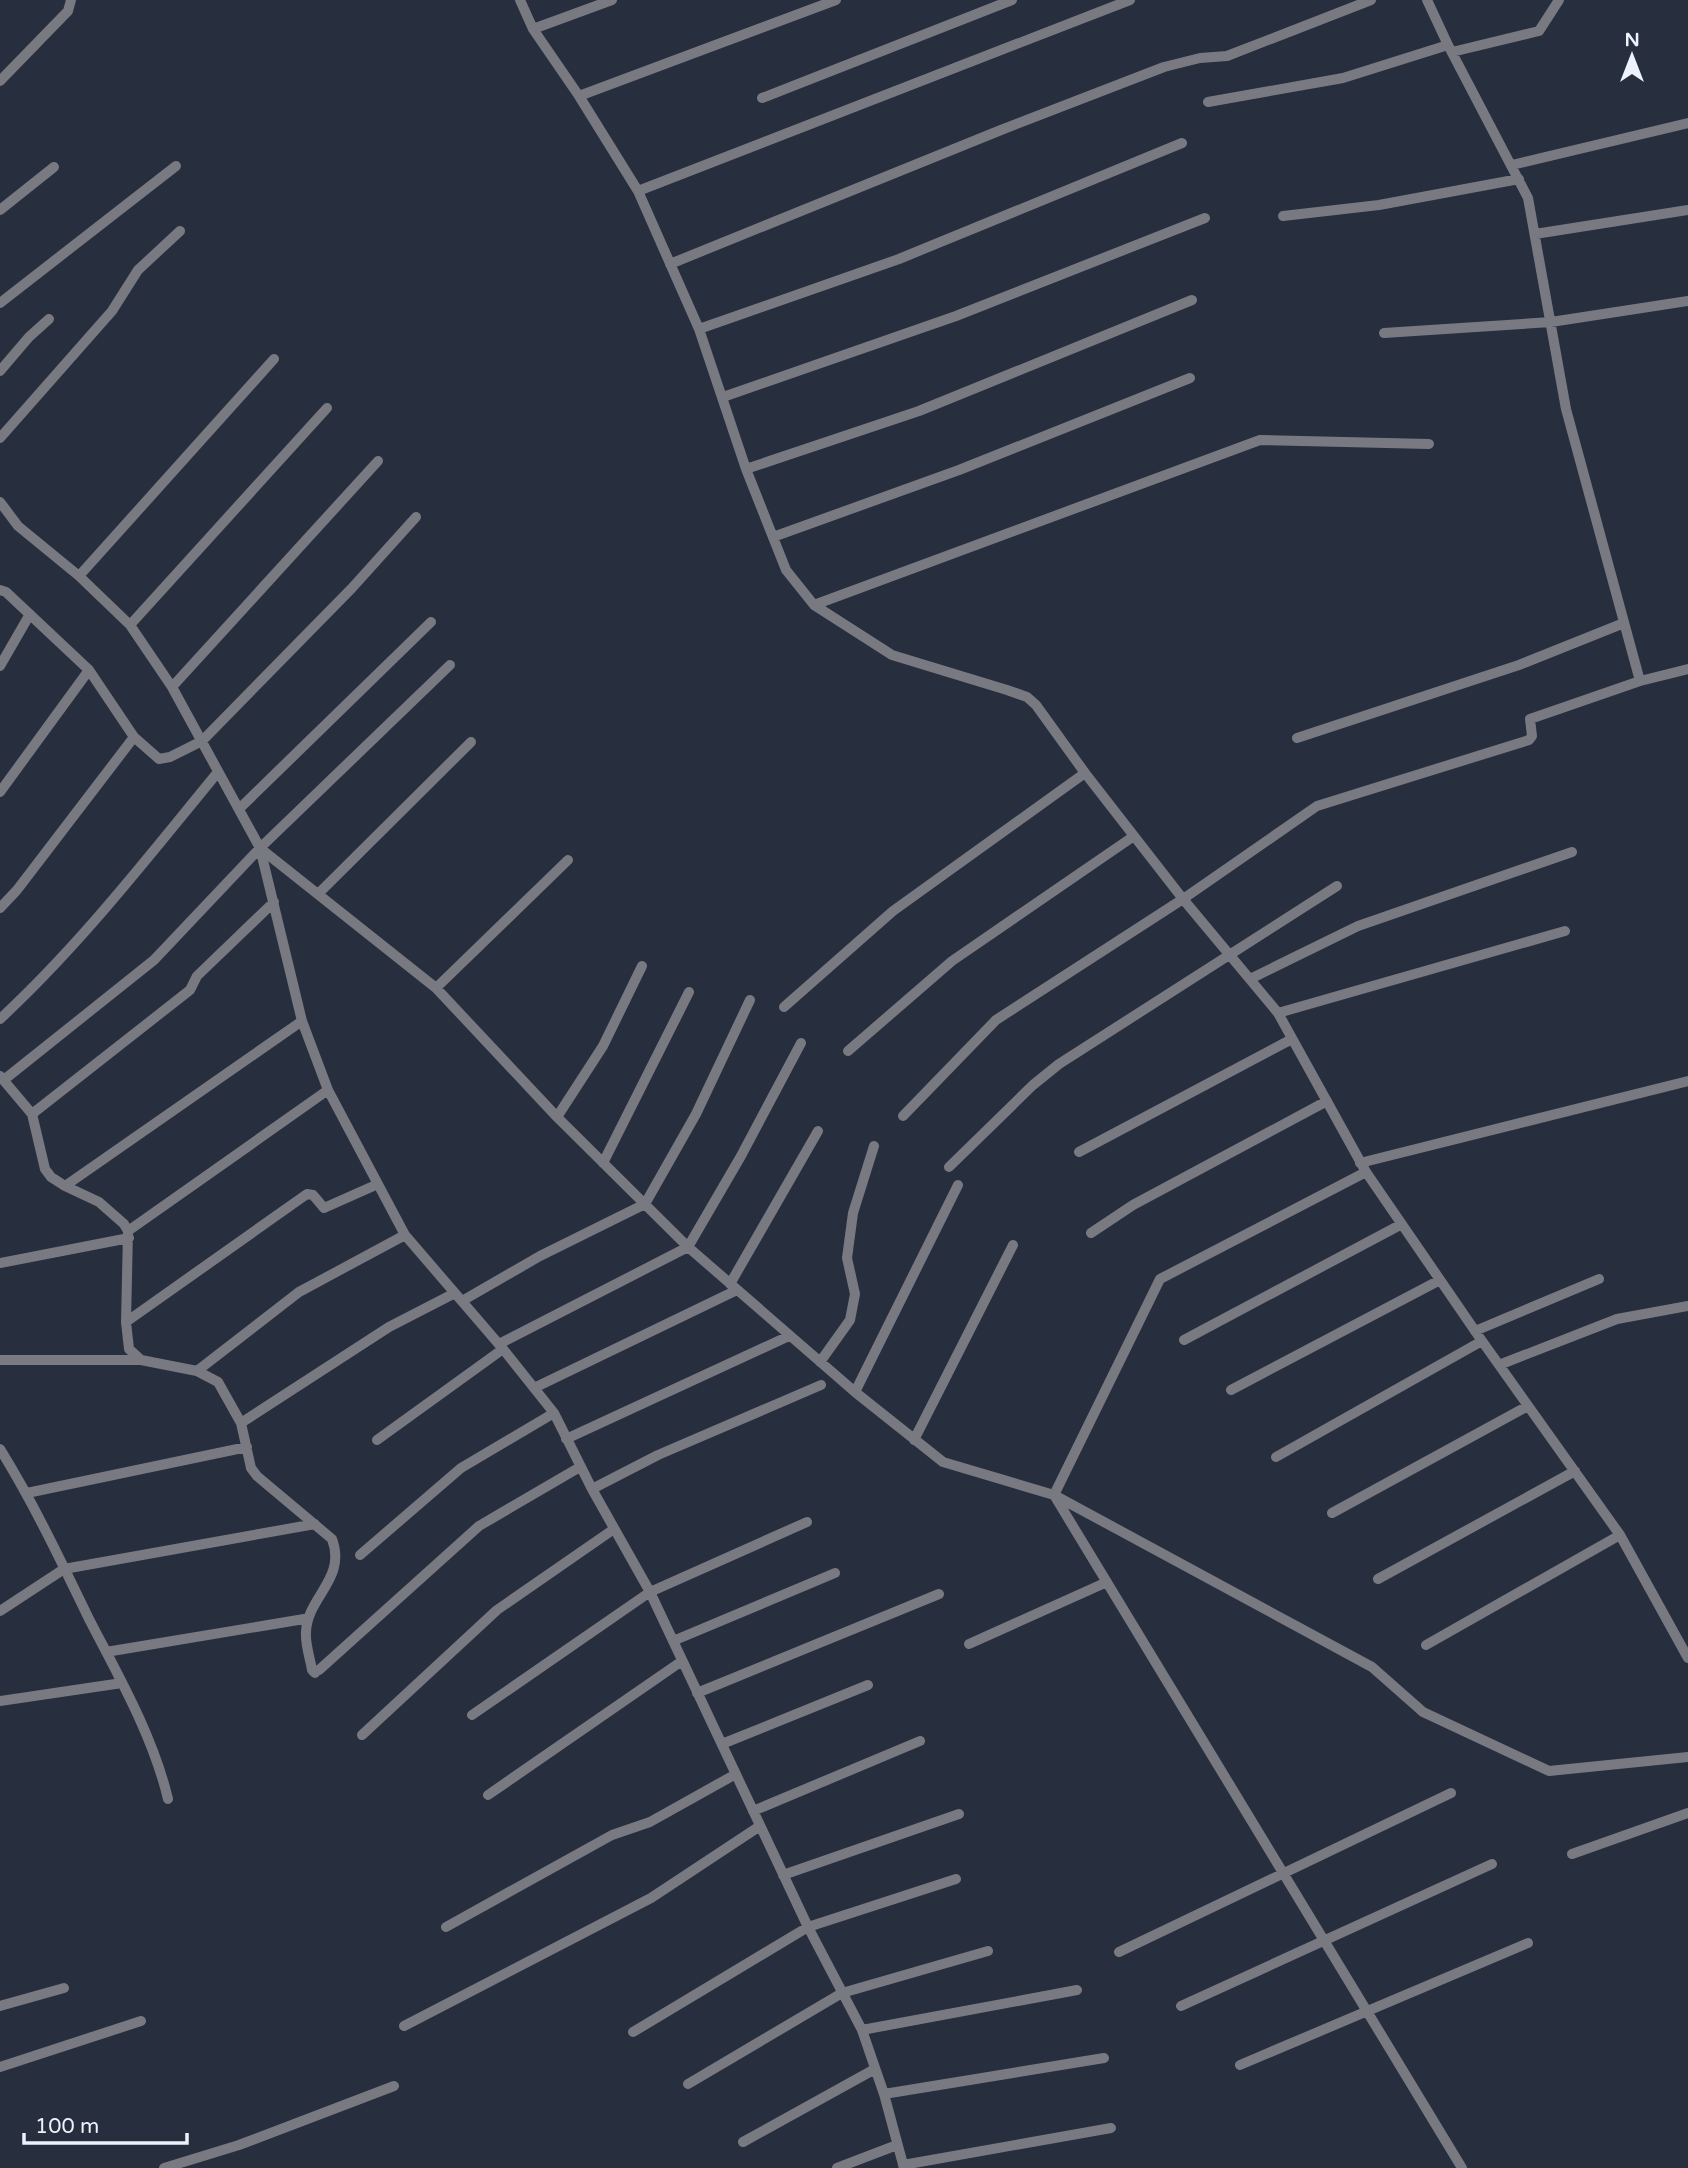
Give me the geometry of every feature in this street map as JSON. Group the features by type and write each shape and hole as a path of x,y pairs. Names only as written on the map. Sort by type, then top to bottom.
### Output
{"street":[{"path":"0,81 68,11 71,0"},
{"path":"520,0 533,29 579,96 638,191 699,329 746,470 786,570 814,605 892,655 1027,697 1036,705 1182,899 1278,1013 1363,1167 1620,1535 1688,1658"},
{"path":"533,29 612,0"},
{"path":"579,96 835,0"},
{"path":"762,98 1013,0"},
{"path":"638,191 1130,0"},
{"path":"670,264 1164,67 1200,58 1227,56 1371,0"},
{"path":"1427,0 1528,198 1566,409 1640,681"},
{"path":"1208,102 1343,78 1450,48 1539,31 1559,0"},
{"path":"1512,165 1688,123"},
{"path":"699,329 900,258 1182,143"},
{"path":"0,303 176,166"},
{"path":"0,210 54,167"},
{"path":"1283,216 1379,205 1519,179"},
{"path":"1535,234 1688,210"},
{"path":"723,397 956,316 1205,218"},
{"path":"0,438 112,311 138,270 180,231"},
{"path":"746,470 919,411 1192,300"},
{"path":"1384,333 1551,322 1688,301"},
{"path":"0,371 29,337 49,319"},
{"path":"79,576 274,359"},
{"path":"773,537 959,470 1190,379"},
{"path":"130,625 327,408"},
{"path":"814,605 1260,440 1429,444"},
{"path":"172,687 378,461"},
{"path":"0,502 18,526 79,576 130,625 172,687 239,809 260,848 302,1021 328,1090 405,1235 554,1413 592,1489 650,1592 808,1927 862,2030 884,2094 903,2167 1111,2128"},
{"path":"0,590 6,592 89,670 134,737 159,759 170,757 202,741 352,588 416,517"},
{"path":"0,666 30,614"},
{"path":"239,809 431,622"},
{"path":"1297,738 1519,665 1624,623"},
{"path":"141,1360 129,1349 126,1322 129,1235 124,1224 99,1202 51,1177 45,1169 32,1114 2,1078 154,960 260,848 450,665"},
{"path":"904,1116 996,1020 1182,899 1317,806 1529,740 1532,736 1530,719 1640,681 1688,669"},
{"path":"0,792 89,670"},
{"path":"0,908 17,890 134,737"},
{"path":"318,894 471,742"},
{"path":"0,1019 43,980 85,933 218,772"},
{"path":"784,1007 893,911 1085,773"},
{"path":"848,1051 952,961 1134,836"},
{"path":"260,848 436,988 557,1117 688,1247 855,1392 943,1462 1054,1495 1372,1667 1423,1712 1549,1771 1688,1756"},
{"path":"1250,979 1357,926 1572,852"},
{"path":"436,988 568,860"},
{"path":"949,1167 1033,1085 1059,1064 1337,886"},
{"path":"32,1114 190,990 198,976 274,902"},
{"path":"1278,1013 1565,931"},
{"path":"557,1117 603,1046 642,966"},
{"path":"603,1163 689,992"},
{"path":"241,1423 389,1327 459,1297 645,1204 696,1114 751,1000"},
{"path":"65,1186 302,1021"},
{"path":"1079,1152 1293,1039"},
{"path":"377,1440 501,1347 688,1247 741,1156 801,1043"},
{"path":"1054,1495 1160,1279 1363,1167 1688,1081"},
{"path":"0,1263 129,1235 328,1090"},
{"path":"1091,1233 1133,1205 1327,1101"},
{"path":"534,1388 733,1287 818,1131"},
{"path":"820,1362 850,1320 855,1294 847,1258 851,1224 874,1146"},
{"path":"126,1322 307,1194 313,1195 324,1208 378,1184"},
{"path":"855,1392 958,1185"},
{"path":"1184,1340 1402,1224"},
{"path":"197,1371 299,1292 405,1235"},
{"path":"914,1440 1013,1245"},
{"path":"1475,1331 1598,1279"},
{"path":"1231,1390 1440,1280"},
{"path":"1499,1365 1617,1319 1688,1306"},
{"path":"566,1439 789,1336"},
{"path":"1276,1457 1482,1341"},
{"path":"0,1360 141,1360 197,1371 218,1382 241,1423 251,1468 332,1539 337,1552 335,1568 306,1631 312,1670 317,1672 479,1526 580,1466"},
{"path":"592,1489 658,1455 821,1385"},
{"path":"1332,1513 1528,1406"},
{"path":"360,1555 461,1468 554,1413"},
{"path":"27,1493 247,1447"},
{"path":"0,1449 27,1493 122,1683 160,1767 168,1799"},
{"path":"1378,1579 1575,1471"},
{"path":"1054,1495 1462,2168"},
{"path":"472,1715 650,1592 807,1522"},
{"path":"0,1611 64,1569 315,1524"},
{"path":"362,1735 497,1610 614,1529"},
{"path":"1426,1645 1620,1535"},
{"path":"673,1641 835,1573"},
{"path":"969,1644 1107,1582"},
{"path":"697,1693 939,1594"},
{"path":"106,1653 304,1619"},
{"path":"488,1795 682,1661"},
{"path":"0,1701 122,1683"},
{"path":"722,1744 868,1685"},
{"path":"753,1811 920,1741"},
{"path":"446,1927 612,1835 650,1822 736,1774"},
{"path":"1119,1952 1451,1793"},
{"path":"1572,1854 1688,1813"},
{"path":"783,1875 959,1814"},
{"path":"404,2026 651,1898 760,1826"},
{"path":"1181,2006 1492,1864"},
{"path":"633,2032 808,1927 956,1879"},
{"path":"1240,2065 1528,1943"},
{"path":"688,2084 842,1993 988,1951"},
{"path":"0,2006 64,1988"},
{"path":"862,2030 1077,1990"},
{"path":"0,2067 141,2021"},
{"path":"884,2094 1104,2057"},
{"path":"743,2142 875,2069"},
{"path":"164,2168 239,2146 394,2086"},
{"path":"837,2168 897,2145"}]}
